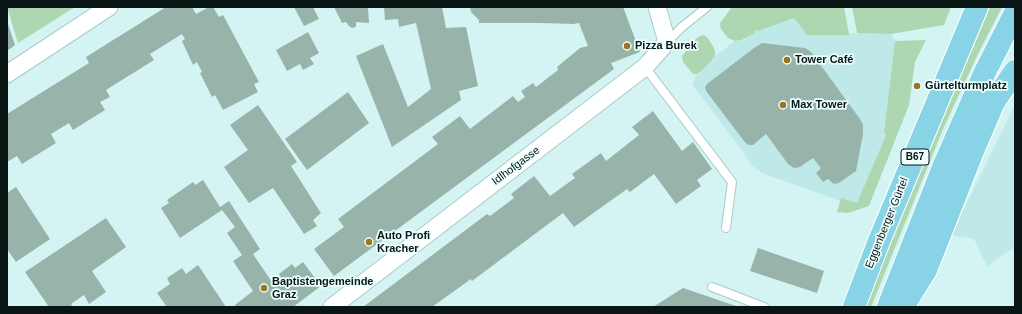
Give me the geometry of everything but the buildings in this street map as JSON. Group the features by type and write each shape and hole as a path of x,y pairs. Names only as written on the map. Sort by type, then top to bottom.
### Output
{"main road":[{"name":"Eggenberger Gürtel","path":"854,307 879,241 977,7"},
{"name":"B67","path":"888,307 944,165 985,72 1015,13"},
{"path":"903,307 926,270 994,102 1015,71"}],"street":[{"path":"7,74 110,7"},
{"path":"657,7 667,42"},
{"name":"Idlhofgasse","path":"332,307 645,67 667,42"}],"lane":[{"path":"667,42 682,27 707,7"},
{"path":"645,67 732,182 726,228"},
{"path":"712,287 764,307"}],"shaded area":[{"path":"794,18 807,35 860,33 891,34 895,41 884,131 886,135 857,203 841,199 840,201 762,173 752,166 692,84 697,74 704,69 715,56 735,41 741,40 754,33 753,31 756,29 758,31"},
{"path":"1015,105 1015,247 987,266 974,239 951,235"}],"green space":[{"path":"7,7 75,7 18,43"},
{"path":"732,7 844,7 849,35 807,35 794,18 758,31 756,30 754,31 755,33 741,40 735,41 728,38 721,29 720,23"},
{"path":"852,7 951,7 944,25 891,34 857,33"},
{"path":"990,7 1002,7 943,129 871,307 866,307 903,212"},
{"path":"704,35 714,48 715,56 704,69 697,74 693,74 683,62 682,56 696,39"},
{"path":"926,40 915,62 909,105 869,206 848,213 837,212 841,198 857,203 886,135 884,132 895,41"}],"place":[{"name":"Pizza Burek","path":"627,46"},
{"name":"Tower Café","path":"787,60"},
{"name":"Gürtelturmplatz","path":"917,86"},
{"name":"Max Tower","path":"783,105"},
{"name":"Auto Profi Kracher","path":"369,242"},
{"name":"Baptistengemeinde Graz","path":"264,288"}]}
